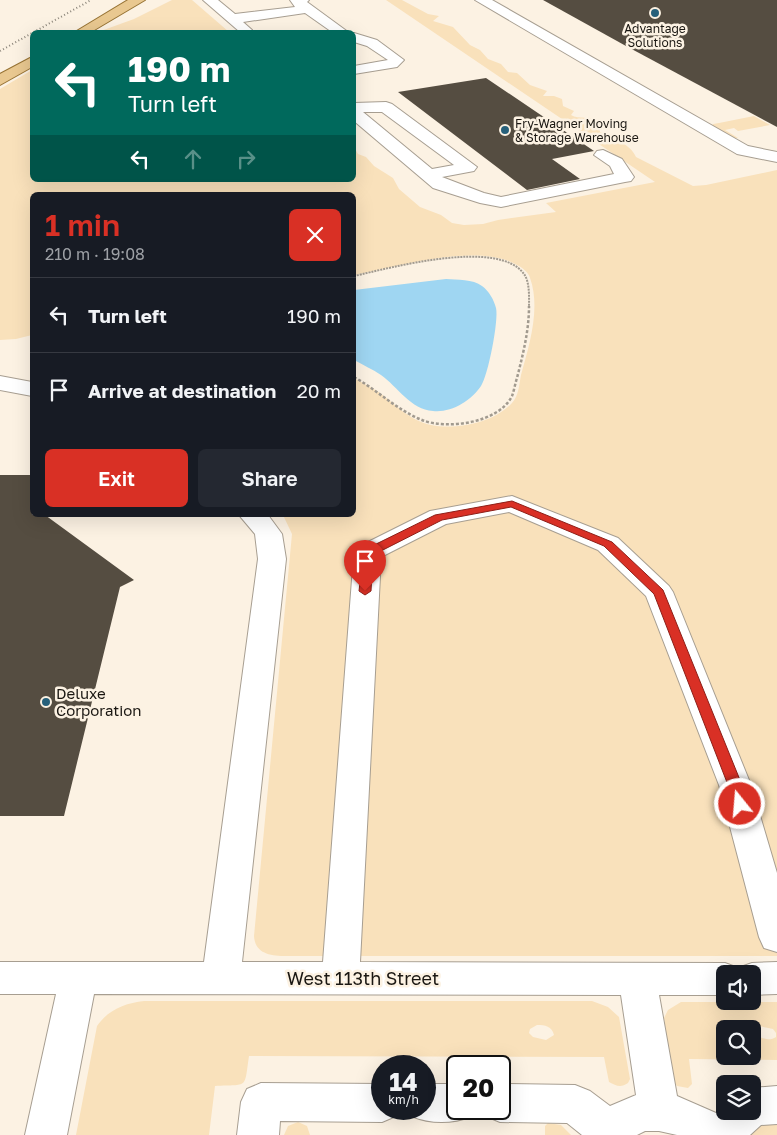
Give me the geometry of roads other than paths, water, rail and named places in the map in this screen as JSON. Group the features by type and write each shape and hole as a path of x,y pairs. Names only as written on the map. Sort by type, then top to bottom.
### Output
{"main road":[{"path":"86,30 138,0"},
{"path":"0,80 30,62"}],"street":[{"path":"210,0 246,30"},
{"path":"482,0 743,150 777,157"},
{"path":"232,19 306,4 338,30"},
{"path":"356,38 372,43 397,60 392,64 356,70"},
{"path":"530,46 574,39"},
{"path":"356,108 386,107 468,167 428,175"},
{"path":"356,115 439,184 480,198 501,202 625,177 616,163 603,155"},
{"path":"0,383 30,389"},
{"path":"341,978 346,858 353,784 368,553 439,517 512,504 608,544 659,592 735,785 777,937"},
{"path":"221,978 272,558 270,536 263,523 255,517"},
{"name":"West 113th Street","path":"0,978 716,979"},
{"path":"46,1135 78,978"},
{"path":"761,979 777,978"},
{"path":"637,979 659,1111"},
{"path":"258,1135 261,1102 371,1103"},
{"path":"511,1103 575,1104 609,1134 623,1120 640,1113 659,1111 680,1115 700,1124 713,1135"},
{"path":"761,1106 777,1105"},
{"path":"721,1135 737,1120"}],"water":[{"path":"446,279 470,281 485,288 496,308 496,324 490,360 484,380 472,397 460,405 447,410 425,410 411,402 381,375 356,361 356,290"}],"railway":[{"path":"37,30 91,0"},
{"path":"0,51 30,34"}],"place":[{"name":"Advantage Solutions","path":"655,13"},
{"name":"Fry-Wagner Moving & Storage Warehouse","path":"505,130"},
{"name":"Deluxe Corporation","path":"46,702"}]}
